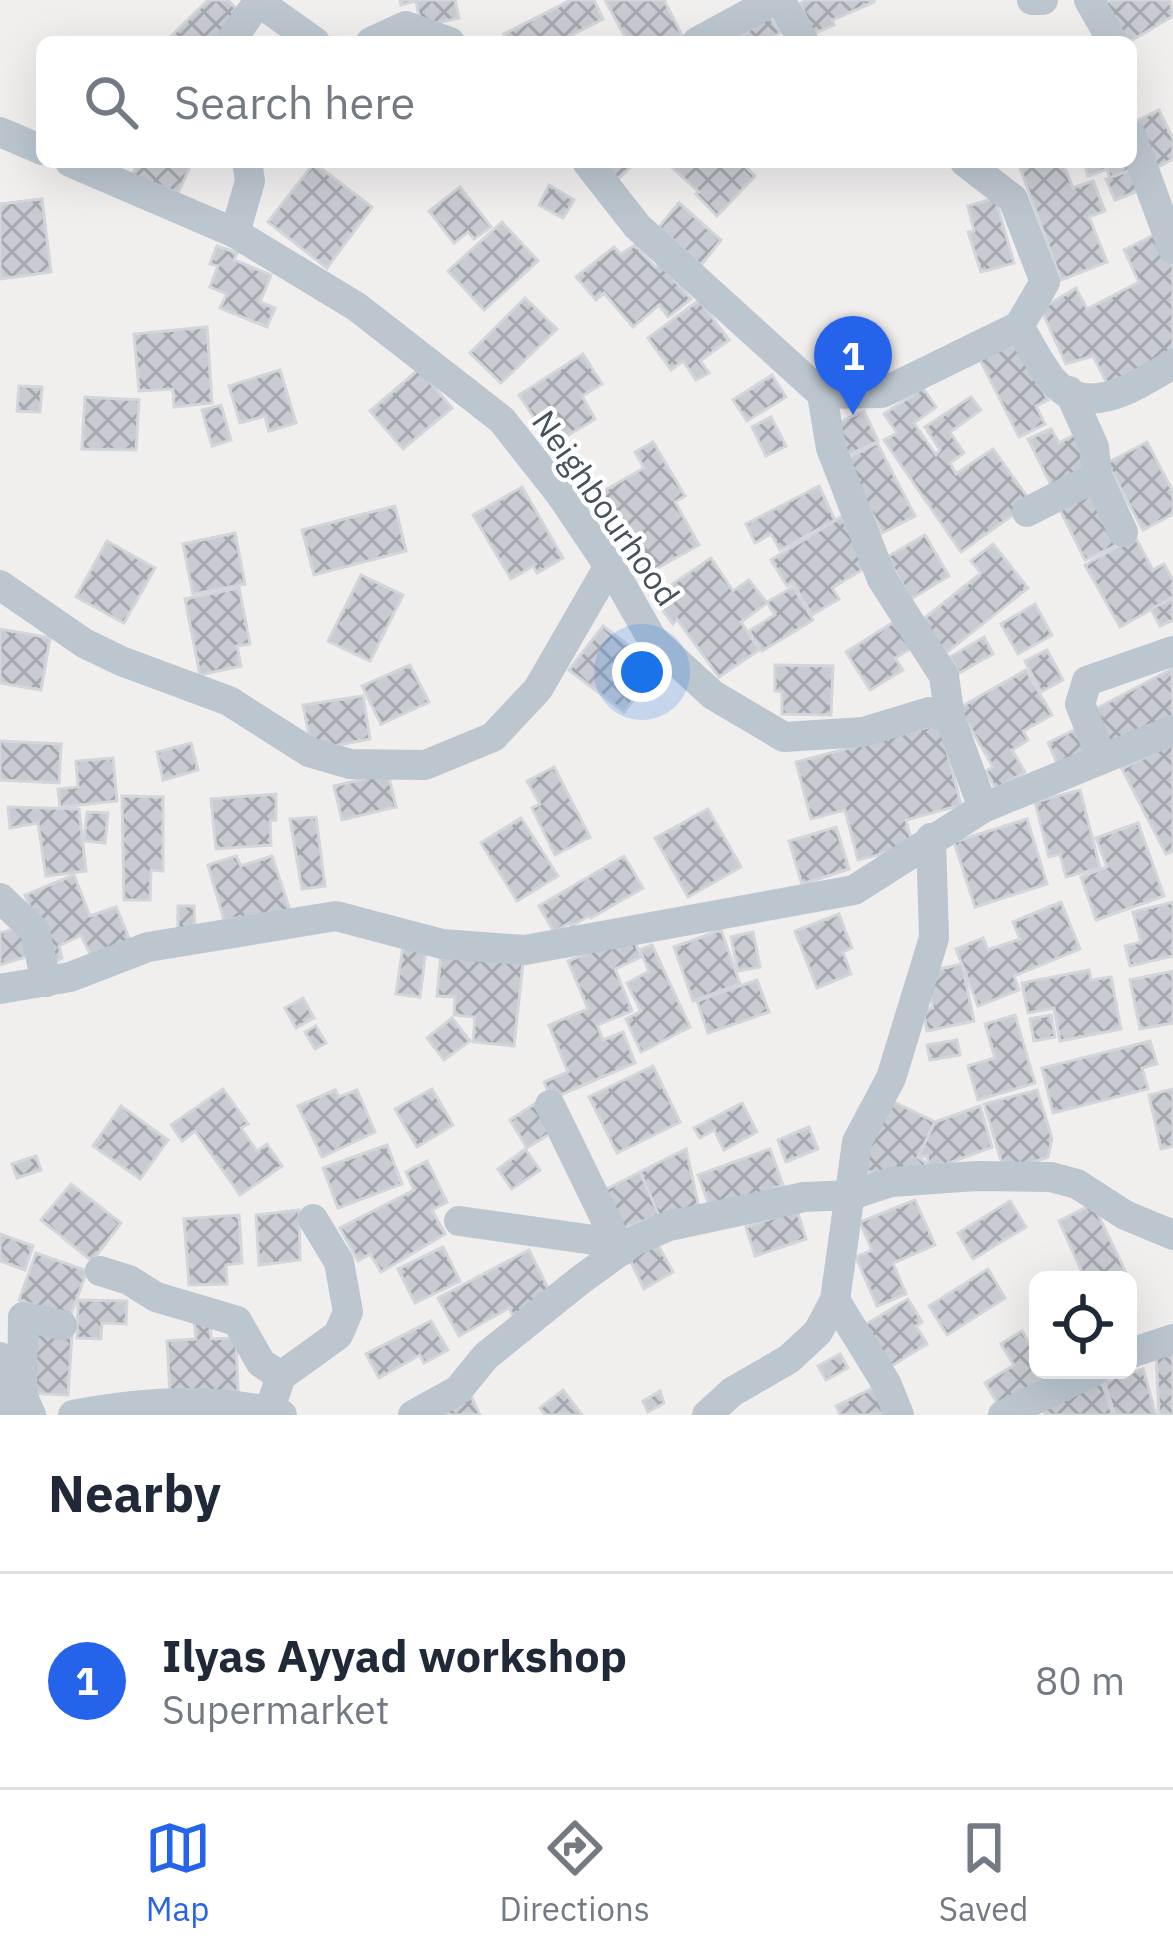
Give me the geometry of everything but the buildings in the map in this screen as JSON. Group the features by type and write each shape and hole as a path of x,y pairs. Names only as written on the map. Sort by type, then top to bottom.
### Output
{"street":[{"path":"708,36 777,0 800,36"},
{"path":"1033,0 1043,0"},
{"path":"1090,0 1110,36"},
{"path":"234,36 257,1 307,36"},
{"path":"384,36 406,26 434,36"},
{"path":"0,132 36,147"},
{"path":"1137,151 1173,248"},
{"name":"Neighbourhood","path":"84,168 236,233 357,307 502,420 561,495 652,639 713,695 784,737 863,732 929,712 950,718"},
{"path":"236,233 250,181 248,168"},
{"path":"592,168 637,226 822,394 831,448 873,557 944,676 950,718 983,808"},
{"path":"822,394 882,393 1018,326 1045,282 1013,199 972,168"},
{"path":"1018,326 1057,386 1093,400 1124,392 1173,364"},
{"path":"1069,391 1094,447 1097,476 1123,532"},
{"path":"1027,512 1097,476"},
{"path":"0,585 84,643 229,701 309,752 350,764 425,765 493,736 538,689 609,566"},
{"path":"1102,759 1080,704 1087,681 1173,651"},
{"path":"0,989 70,977 148,946 336,916 442,944 526,950 854,890 983,808 1173,730"},
{"path":"707,1415 741,1403 818,1332 835,1300 857,1142 891,1078 934,938 931,838"},
{"path":"0,898 35,932 46,982"},
{"path":"550,1105 621,1251"},
{"path":"413,1415 458,1390 486,1356 621,1251 669,1226 804,1197 850,1195 891,1182 1051,1177 1077,1184 1125,1215 1173,1235"},
{"path":"74,1415 123,1406 243,1403 276,1413 281,1376 338,1335 348,1312 339,1262 314,1219"},
{"path":"459,1221 594,1240 621,1251"},
{"path":"100,1271 129,1280 156,1297 238,1321 261,1363 281,1376"},
{"path":"835,1300 886,1383 898,1415"},
{"path":"31,1415 22,1395 23,1318 62,1325"},
{"path":"1137,1351 1173,1339"},
{"path":"0,1357 6,1406 12,1415"},
{"path":"1003,1415 1077,1379"}],"place":[{"name":"Ilyas Ayyad workshop","path":"853,415"}]}
